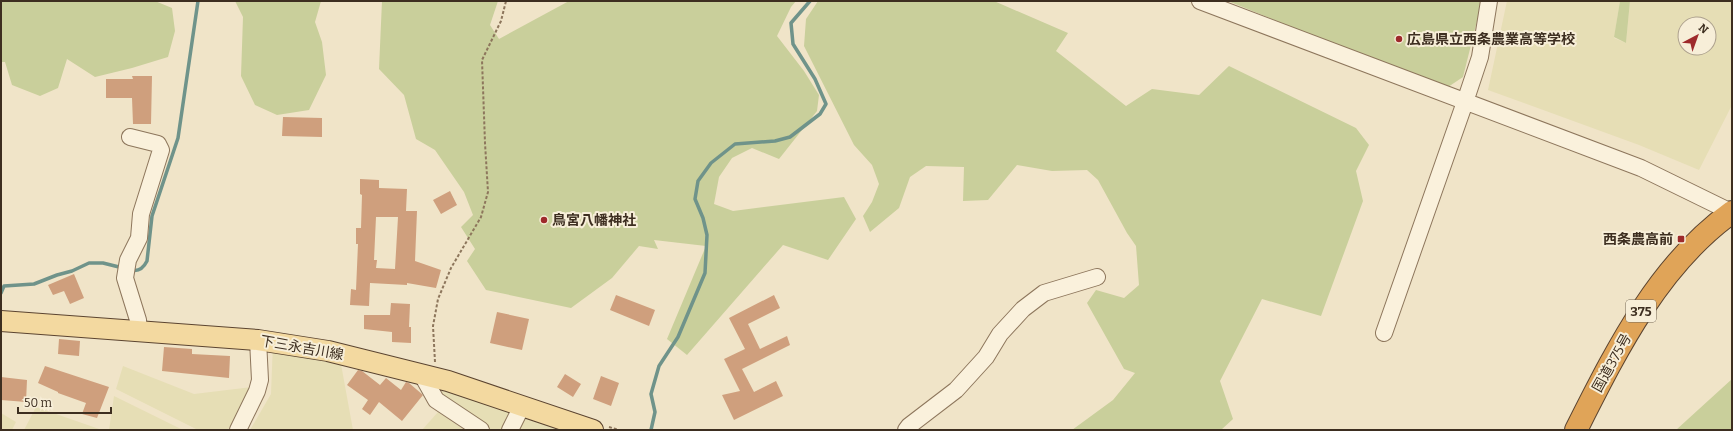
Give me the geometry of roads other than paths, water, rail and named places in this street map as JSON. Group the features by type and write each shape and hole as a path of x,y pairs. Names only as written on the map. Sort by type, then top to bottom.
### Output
{"highway":[{"name":"国道375号","path":"1576,430 1598,386 1647,301 1700,238 1732,212"}],"main road":[{"name":"下三永吉川線","path":"1,321 258,340 328,351 429,377 593,430"}],"street":[{"path":"1200,1 1641,168 1732,212"},
{"path":"1384,332 1480,57 1489,1"},
{"path":"130,137 158,144 161,150 142,214 139,238 128,260 125,278 138,320 139,330"},
{"path":"906,430 914,422 956,390 986,357 1000,334 1023,309 1044,293 1097,277"},
{"path":"238,430 257,391 260,380 258,340"},
{"path":"429,377 436,400 481,430"},
{"path":"510,430 522,406"}],"waterway":[{"path":"131,270 141,268 147,261 152,216 178,138 198,1"},
{"path":"651,430 655,412 651,394 659,366 678,337 705,273 707,235 703,218 695,199 698,181 711,163 735,144 775,141 790,137 820,114 826,104 815,79 793,44 791,23 810,1"},
{"path":"1,293 4,286 34,284 72,271 89,263 103,263 123,268"}],"place":[{"name":"広島県立西条農業高等学校","path":"1399,39"},
{"name":"鳥宮八幡神社","path":"544,220"},
{"name":"西条農高前","path":"1681,239"}]}
